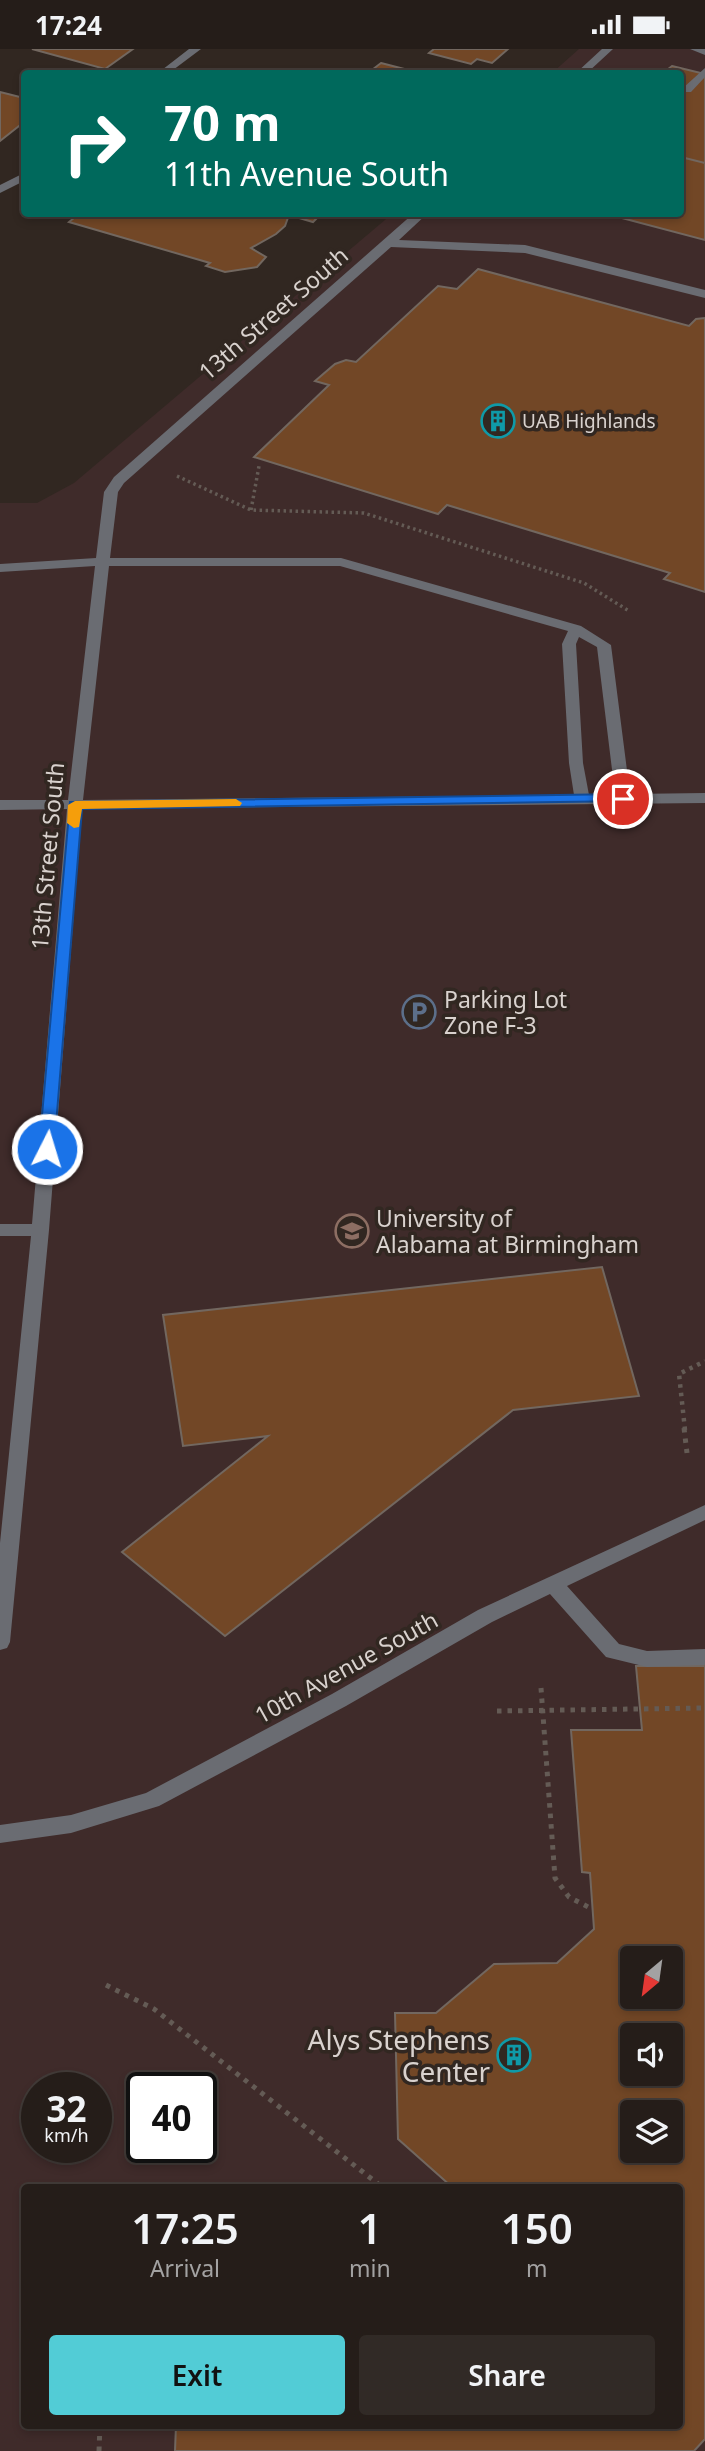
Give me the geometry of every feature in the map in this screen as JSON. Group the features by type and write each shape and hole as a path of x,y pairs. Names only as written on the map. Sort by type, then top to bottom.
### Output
{"street":[{"path":"167,70 196,49"},
{"path":"584,70 608,49"},
{"path":"695,49 705,52"},
{"path":"687,90 705,71"},
{"path":"0,190 21,178"},
{"name":"13th Street South","path":"0,1642 40,1230 75,805 111,492 119,480 418,217"},
{"path":"389,243 525,249 705,294"},
{"path":"0,568 101,562 341,562 576,629 604,645 623,799"},
{"path":"576,629 569,644 576,763 582,799"},
{"path":"0,805 705,799"},
{"path":"0,1230 40,1230"},
{"name":"10th Avenue South","path":"0,1834 71,1824 152,1800 318,1712 485,1616 705,1512"},
{"path":"554,1585 614,1651 647,1659 705,1657"}],"path":[{"path":"251,510 259,466"},
{"path":"173,474 251,510 364,513 584,583 629,611"},
{"path":"687,1453 679,1374 705,1361"},
{"path":"541,1689 555,1878 569,1897 592,1909"},
{"path":"498,1711 705,1708"},
{"path":"106,1985 154,2009 378,2184"},
{"path":"99,2451 100,2429"}],"shaded area":[{"name":"University of Alabama at Birmingham","path":"579,49 705,49 705,2451 0,2451 0,503 37,503 74,483 388,217 684,217 684,70 555,70"}],"building":[{"path":"32,49 133,49 105,69"},
{"path":"434,49 508,49 492,63 477,59 471,64 429,53"},
{"path":"381,63 408,70 372,70"},
{"path":"672,66 705,74 705,163 684,158 684,70 667,70"},
{"path":"0,92 21,97 21,124 0,141"},
{"path":"684,158 705,163 705,240 618,217 684,217"},
{"path":"75,217 288,217 285,226 276,234 251,248 266,257 257,267 225,272 206,266 210,263 69,222"},
{"path":"296,217 318,217 313,222"},
{"name":"UAB Highlands","path":"478,269 689,326 696,319 705,318 705,592 664,579 670,573 447,505 438,514 254,457 329,385 315,381 335,364 346,360 356,362 438,286 457,289"},
{"path":"602,1267 639,1396 513,1410 225,1636 122,1552 268,1436 183,1446 163,1315"},
{"name":"Alys Stephens Center","path":"636,1666 705,1666 705,2439 694,2451 175,2451 176,2429 683,2429 683,2184 449,2184 398,2139 395,2013 436,2013 494,1964 557,1963 594,1929 590,1873 582,1872 571,1730 642,1730"}],"slow traffic":[{"path":"74,823 75,805 236,803"}],"place":[{"name":"UAB Highlands","path":"498,421"},
{"name":"Parking Lot Zone F-3","path":"419,1012"},
{"name":"University of Alabama at Birmingham","path":"352,1231"},
{"name":"Alys Stephens Center","path":"514,2055"}],"route":[{"path":"47,1149 75,805 623,799"}]}
